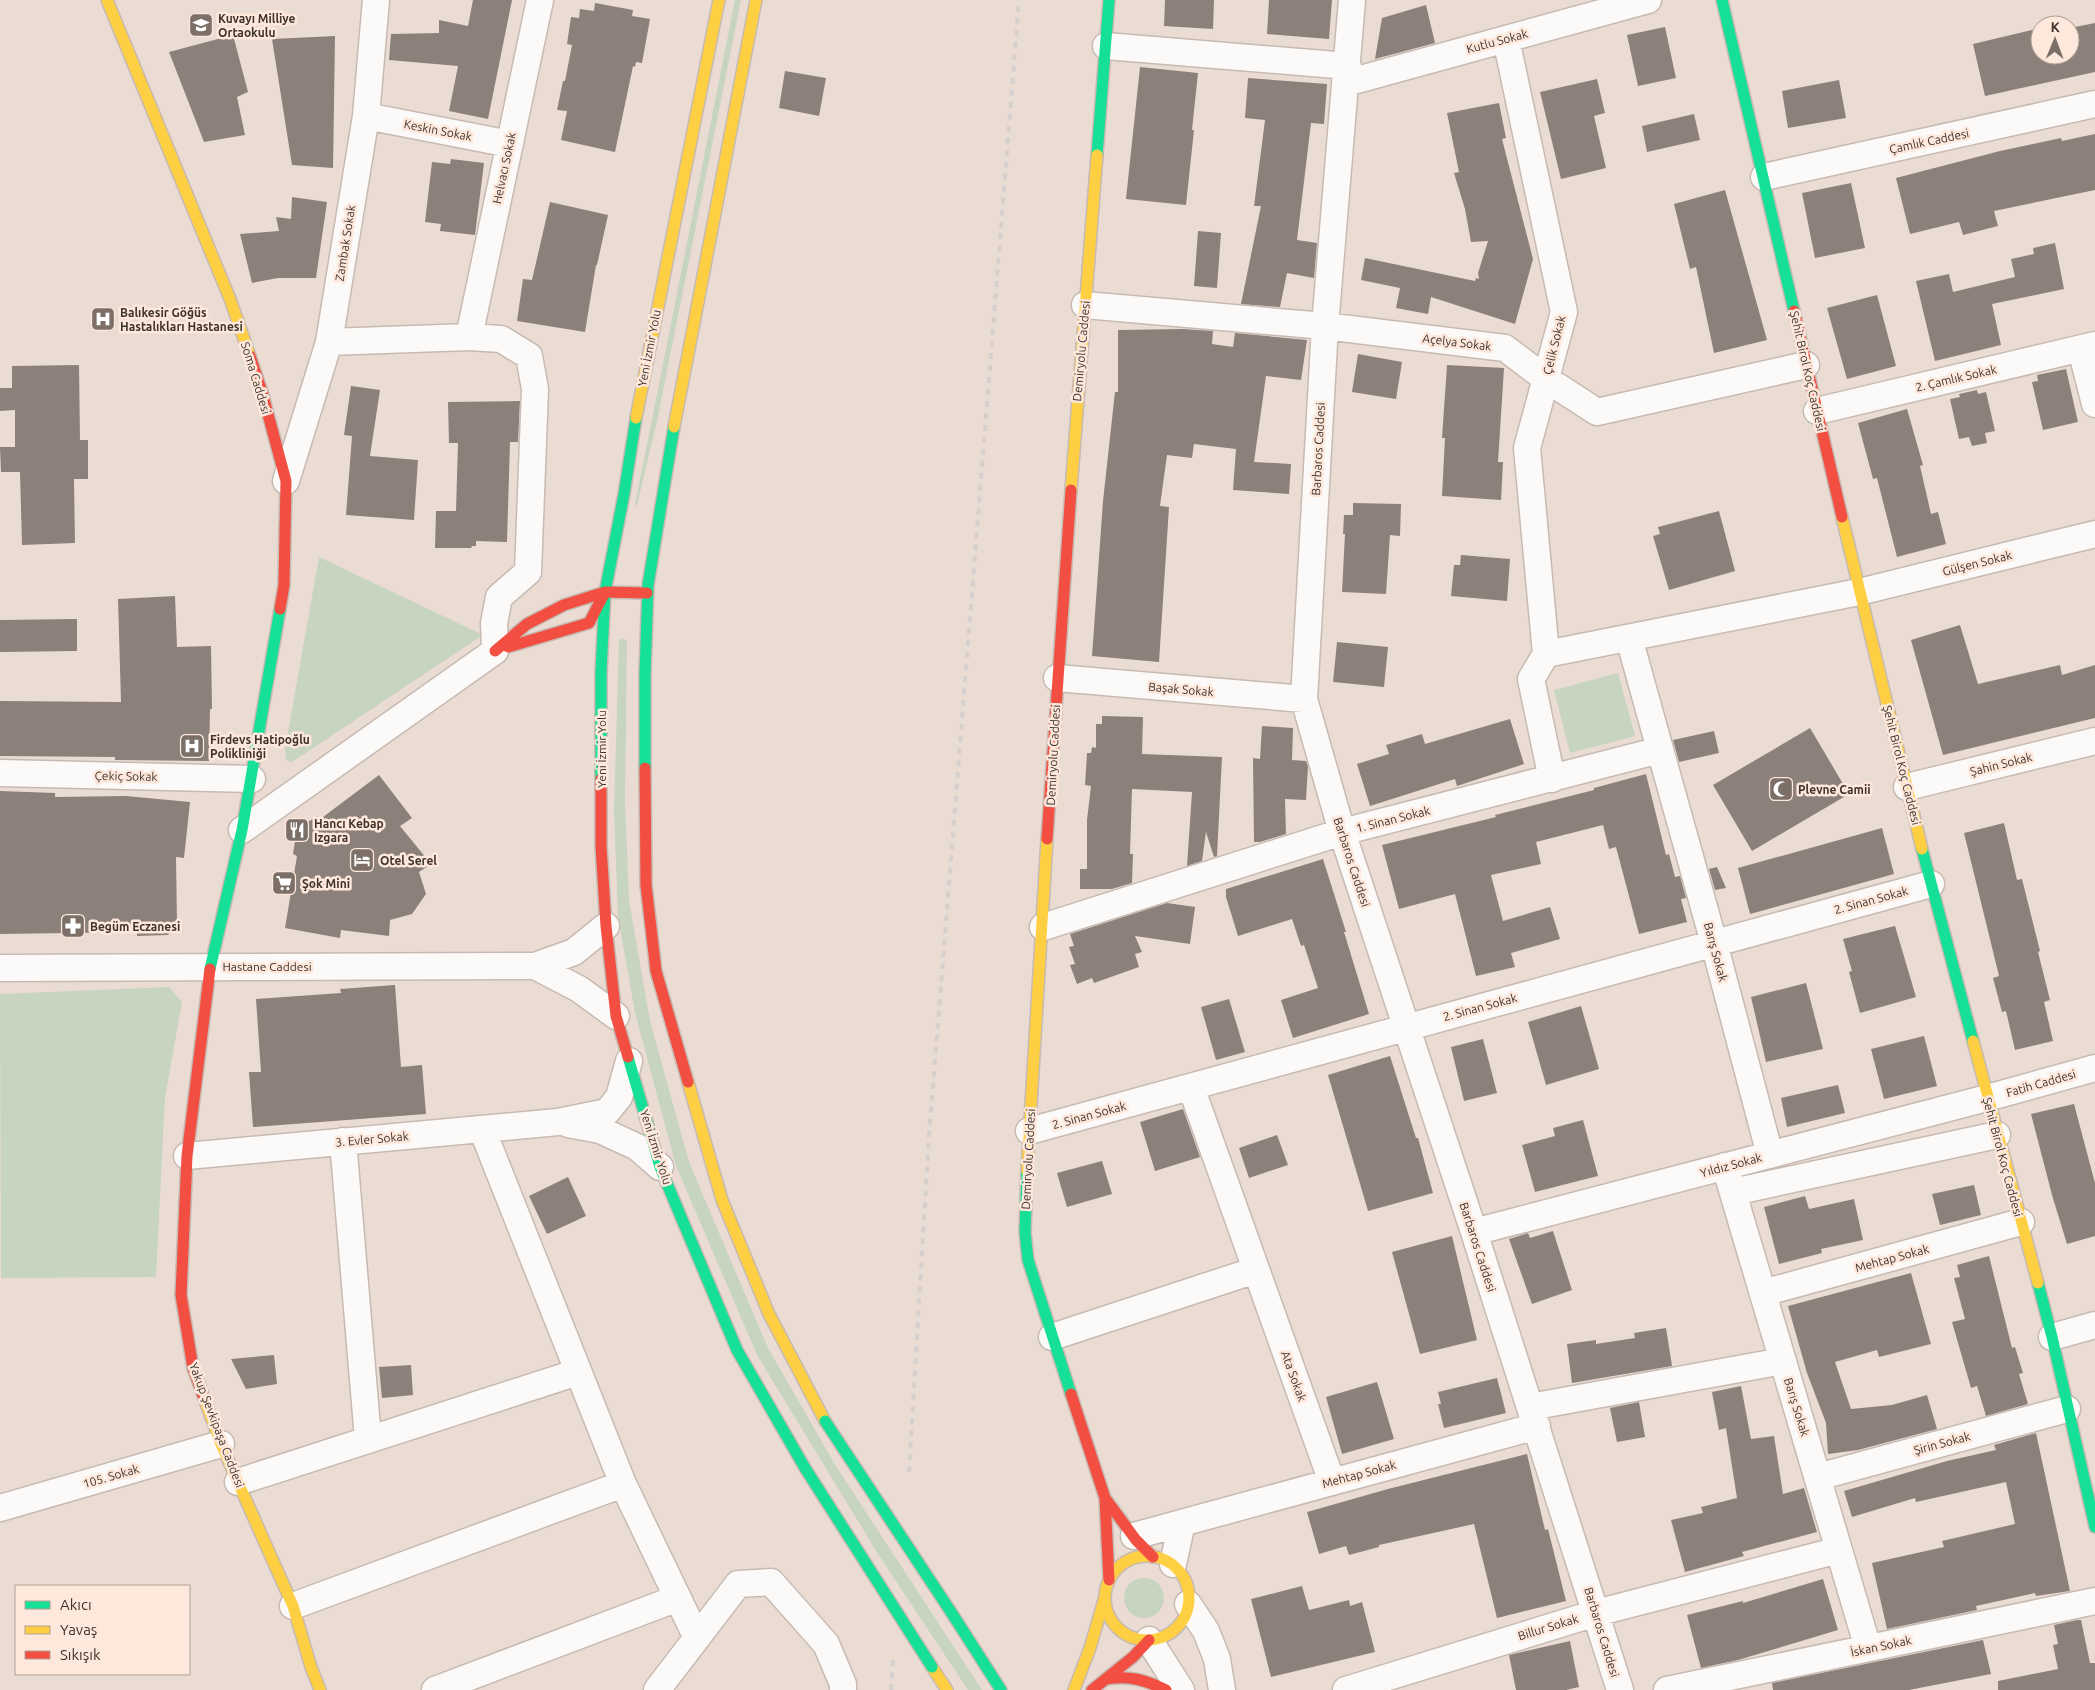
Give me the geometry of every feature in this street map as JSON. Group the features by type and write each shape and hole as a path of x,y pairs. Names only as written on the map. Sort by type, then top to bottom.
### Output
{"main road":[{"name":"Soma Caddesi","path":"108,0 230,299 262,392 286,481 284,585 242,830"},
{"name":"Yeni İzmir Yolu","path":"719,0 641,387 624,494 605,592 601,672 601,826 606,926 616,1016 660,1167 736,1350 805,1468 947,1690"},
{"path":"756,0 679,393 648,593 645,682 646,885 656,971 722,1200 769,1314 826,1421 1002,1690"},
{"name":"Demiryolu Caddesi","path":"1105,1498 1028,1260 1024,1232 1057,678 1109,0"},
{"name":"Şehit Birol Koç Caddesi","path":"1722,0 1859,592 1931,884 2052,1337 2095,1527"},
{"path":"495,651 589,623 605,592"},
{"path":"495,651 527,624 564,605 605,592 648,593"},
{"name":"Yakup Şevkipaşa Caddesi","path":"242,830 210,966 187,1156 181,1295 193,1368 221,1444 293,1606 311,1667 320,1690"},
{"path":"1104,1600 1107,1613 1114,1624 1124,1633 1136,1639 1149,1640 1162,1637 1175,1629 1184,1618 1188,1604 1188,1589 1183,1576 1134,1536 1105,1498"},
{"path":"1105,1498 1109,1580"},
{"path":"1074,1690 1090,1648 1109,1580 1120,1565 1131,1559 1145,1555 1163,1561"},
{"path":"1092,1690 1133,1657 1149,1640"},
{"path":"1106,1679 1124,1675 1144,1679 1166,1690"}],"street":[{"name":"Zambak Sokak","path":"286,481 329,342 366,116 376,0"},
{"name":"Helvacı Sokak","path":"469,337 540,0"},
{"name":"Barbaros Caddesi","path":"1352,0 1325,326 1304,699 1342,832 1405,1028 1474,1232 1620,1690"},
{"name":"Kutlu Sokak","path":"1347,74 1506,38 1648,0"},
{"name":"Çelik Sokak","path":"1506,38 1564,312 1527,448 1546,654"},
{"path":"1106,46 1347,74"},
{"name":"Çamlık Caddesi","path":"1764,177 2095,104"},
{"name":"Keskin Sokak","path":"366,116 510,144"},
{"name":"Açelya Sokak","path":"1085,305 1325,326 1505,348 1597,412 1806,365"},
{"path":"242,830 495,651 494,623 499,597 528,572 535,389 529,356 502,339 469,337 329,342"},
{"path":"2088,347 2095,404"},
{"name":"2. Çamlık Sokak","path":"1817,411 2088,347"},
{"name":"Gülşen Sokak","path":"1546,654 1859,592 2095,534"},
{"name":"Barış Sokak","path":"1629,638 1770,1155"},
{"path":"1546,654 1531,679 1552,779"},
{"name":"Başak Sokak","path":"1057,678 1304,699"},
{"name":"Şahin Sokak","path":"1907,787 2095,741"},
{"name":"1. Sinan Sokak","path":"1043,927 1342,832 1660,750"},
{"name":"Çekiç Sokak","path":"0,773 252,779"},
{"name":"2. Sinan Sokak","path":"1029,1131 1931,884"},
{"path":"535,966 574,952 606,926"},
{"path":"535,966 579,989 616,1016"},
{"name":"Hastane Caddesi","path":"0,968 535,966"},
{"path":"558,1122 607,1112 619,1097 629,1061"},
{"name":"Fatih Caddesi","path":"1987,1098 2095,1068"},
{"name":"Ata Sokak","path":"1190,1087 1332,1482"},
{"name":"Yıldız Sokak","path":"1474,1232 1987,1098"},
{"path":"558,1122 600,1130 637,1147 660,1167"},
{"name":"3. Evler Sokak","path":"187,1156 558,1122"},
{"path":"482,1129 623,1484 697,1638"},
{"path":"1733,1192 1997,1136"},
{"path":"343,1141 368,1439"},
{"name":"Barış Sokak","path":"1725,1166 1868,1648"},
{"name":"Mehtap Sokak","path":"1763,1293 2021,1222"},
{"path":"1052,1337 1256,1270"},
{"path":"2052,1337 2095,1325"},
{"name":"Mehtap Sokak","path":"1134,1536 1332,1482 1533,1417 1783,1361"},
{"path":"238,1482 578,1372"},
{"name":"Şirin Sokak","path":"1818,1478 2067,1410"},
{"name":"105. Sokak","path":"0,1508 221,1444"},
{"path":"293,1606 623,1484"},
{"path":"1163,1561 1182,1523"},
{"name":"Billur Sokak","path":"1346,1690 1596,1612 1839,1550"},
{"path":"657,1690 738,1584 771,1582 826,1644 843,1684 843,1690"},
{"path":"435,1690 678,1598"},
{"name":"İskan Sokak","path":"1667,1690 2095,1601"},
{"path":"1188,1604 1206,1631 1217,1659 1222,1690"},
{"path":"1149,1640 1181,1690"}],"green space":[{"path":"735,0 741,0 658,417 637,505 635,505"},
{"path":"319,557 483,635 292,762 286,760 285,749"},
{"path":"622,638 627,641 625,803 629,900 650,1021 689,1162 768,1348 834,1463 982,1690 968,1690 878,1554 757,1355 676,1166 635,1013 618,916 614,810 619,641"},
{"path":"1618,673 1635,736 1570,753 1554,690"},
{"path":"169,987 182,1002 165,1098 156,1277 1,1278 0,994"},
{"path":"1144,1578 1158,1584 1164,1598 1158,1612 1144,1618 1130,1612 1124,1598 1130,1584"}],"building":[{"path":"473,0 512,0 488,119 449,111 458,66 389,60 391,34 439,33 439,20 468,26"},
{"path":"1165,0 1214,0 1213,29 1164,26"},
{"path":"1269,0 1332,0 1329,39 1267,34"},
{"path":"595,3 633,10 632,16 650,19 642,63 636,62 635,67 633,66 615,152 561,140 567,111 557,110 572,45 567,44 571,17 579,18 580,9 594,11"},
{"path":"1426,5 1435,43 1375,59 1382,18"},
{"path":"2095,23 2095,72 1985,96 1973,44 2030,30 2030,65 2080,65 2080,26"},
{"path":"1665,27 1676,78 1638,86 1627,35"},
{"path":"233,35 248,92 237,97 245,135 204,142 169,52"},
{"path":"335,36 333,168 292,165 272,39"},
{"path":"1140,67 1198,73 1186,205 1126,199"},
{"path":"785,71 826,78 819,116 779,108"},
{"path":"1248,78 1327,84 1324,124 1311,123 1297,240 1317,243 1314,278 1287,273 1280,307 1241,304 1261,206 1254,206 1265,120 1245,118"},
{"path":"1597,79 1605,113 1594,116 1606,168 1561,179 1540,92"},
{"path":"1839,80 1846,118 1788,128 1782,91"},
{"path":"1499,103 1506,138 1502,139 1533,259 1515,324 1431,297 1428,314 1396,308 1400,288 1361,280 1365,258 1475,281 1476,278 1479,279 1478,273 1488,241 1471,242 1465,209 1454,173 1459,172 1447,113"},
{"path":"1694,114 1700,140 1647,152 1642,126"},
{"path":"2095,134 2095,190 1994,211 1998,226 1963,235 1959,222 1910,234 1896,178 2000,151 2061,138 2062,141"},
{"path":"451,159 484,163 475,235 440,231 441,224 425,222 432,162 450,164"},
{"path":"1851,183 1865,248 1815,258 1802,193"},
{"path":"1725,190 1767,340 1714,353 1696,267 1690,269 1674,204"},
{"path":"292,197 327,202 316,278 278,278 252,283 240,234 279,231 276,217 291,219"},
{"path":"550,202 608,215 596,265 585,332 517,321 523,279 532,280"},
{"path":"1198,231 1221,233 1217,288 1194,286"},
{"path":"2055,243 2064,289 1992,304 2001,345 1935,361 1916,281 1949,274 1953,292 2015,277 2011,259 2034,254 2033,248"},
{"path":"1877,295 1896,366 1847,379 1827,308"},
{"path":"1183,329 1213,331 1212,344 1233,347 1235,333 1307,340 1301,380 1266,376 1254,462 1291,464 1289,494 1233,490 1236,449 1194,444 1192,458 1167,455 1160,506 1169,507 1159,662 1092,656 1103,501 1115,392 1118,392 1118,330"},
{"path":"1358,354 1402,362 1396,399 1352,392"},
{"path":"79,365 80,440 88,440 88,479 74,479 75,543 22,545 20,472 1,472 0,447 15,447 15,410 0,411 0,388 12,388 12,366"},
{"path":"1447,365 1504,368 1498,462 1503,462 1501,500 1442,496 1445,438 1442,438"},
{"path":"2066,369 2078,422 2043,430 2032,382 2038,381 2037,375"},
{"path":"351,386 380,390 370,456 418,460 414,520 346,515 352,436 344,435"},
{"path":"1977,390 1978,394 1986,392 1995,431 1985,433 1987,443 1972,446 1969,437 1959,439 1950,399 1960,397 1959,394"},
{"path":"520,401 518,442 510,442 507,542 476,541 476,546 471,548 435,548 436,511 456,511 458,443 449,443 448,402"},
{"path":"1907,409 1923,465 1920,466 1931,514 1938,512 1946,544 1897,557 1877,478 1873,479 1858,423"},
{"path":"1353,503 1401,504 1400,536 1390,535 1386,594 1342,592 1344,515 1353,515"},
{"path":"1719,511 1735,571 1669,590 1653,536 1660,534 1658,527"},
{"path":"1461,555 1510,559 1507,601 1451,596 1454,565 1460,565"},
{"path":"175,596 177,647 211,646 212,709 210,709 209,761 115,760 115,757 0,756 0,701 121,702 118,599"},
{"path":"77,619 77,651 0,652 0,620"},
{"path":"1960,625 1978,684 2060,665 2062,675 2095,665 2095,718 1943,755 1911,640"},
{"path":"1337,642 1388,647 1384,687 1333,682"},
{"path":"1102,716 1143,717 1142,754 1222,757 1217,856 1214,857 1206,832 1202,861 1187,866 1192,792 1132,789 1130,854 1133,854 1132,883 1112,889 1080,889 1080,869 1087,869 1087,820 1091,786 1085,785 1087,753 1091,753 1092,747 1096,748 1096,724 1102,724"},
{"path":"1510,719 1524,764 1457,786 1455,779 1370,806 1357,764 1389,754 1386,745 1422,734 1425,744"},
{"path":"1262,726 1293,728 1292,760 1306,761 1308,766 1306,800 1285,799 1286,834 1254,842 1253,758 1260,759"},
{"name":"Plevne Camii","path":"1810,728 1849,794 1752,851 1713,785"},
{"path":"1714,731 1719,753 1679,762 1673,740"},
{"path":"1646,774 1666,855 1669,854 1675,877 1680,876 1686,898 1681,899 1687,922 1639,934 1616,847 1609,849 1603,825 1536,842 1541,864 1491,875 1503,921 1550,907 1560,939 1511,953 1515,967 1476,976 1455,894 1399,909 1382,845 1496,817 1495,815 1594,790 1594,788"},
{"name":"Otel Serel","path":"379,775 412,818 400,826 431,864 419,872 426,894 412,914 390,920 389,936 341,930 340,938 285,928 297,856 293,854 295,841 308,822 317,816 319,820"},
{"path":"0,791 55,793 55,797 126,796 190,802 184,858 176,857 177,924 168,935 137,936 137,932 0,934"},
{"path":"2004,823 2017,880 2022,879 2040,951 2038,952 2050,1000 2044,1002 2053,1041 2015,1050 2006,1011 2002,1012 1993,978 1999,976 1964,833"},
{"path":"1882,828 1894,874 1750,914 1738,868"},
{"path":"1323,859 1369,1014 1293,1038 1281,1000 1318,988 1304,945 1301,946 1292,919 1238,936 1226,897 1226,889"},
{"path":"1717,867 1726,888 1715,890 1709,869"},
{"path":"1167,903 1195,907 1190,944 1135,936 1142,952 1135,954 1139,967 1094,983 1092,978 1077,984 1070,965 1075,964 1069,947 1074,946 1070,934"},
{"path":"1895,926 1916,997 1860,1013 1849,972 1852,971 1843,939"},
{"path":"1806,983 1823,1049 1766,1062 1751,997"},
{"path":"395,985 401,1067 422,1065 426,1114 253,1127 249,1072 261,1072 256,999 341,993 340,989"},
{"path":"1229,999 1245,1052 1216,1060 1201,1007"},
{"path":"1581,1006 1599,1069 1546,1085 1528,1022"},
{"path":"1924,1036 1937,1086 1884,1099 1871,1049"},
{"path":"1483,1039 1497,1093 1464,1101 1451,1047"},
{"path":"1390,1056 1416,1138 1418,1138 1433,1193 1368,1211 1328,1075"},
{"path":"1838,1085 1845,1113 1787,1127 1781,1098"},
{"path":"2074,1104 2095,1183 2095,1236 2067,1244 2031,1114"},
{"path":"1183,1109 1200,1157 1155,1171 1140,1122"},
{"path":"1583,1120 1598,1176 1535,1192 1522,1145 1555,1136 1553,1128"},
{"path":"1277,1135 1288,1165 1249,1178 1239,1148"},
{"path":"1102,1161 1112,1194 1067,1207 1057,1173"},
{"path":"568,1177 586,1216 547,1234 529,1196"},
{"path":"1974,1185 1981,1215 1940,1225 1932,1194"},
{"path":"1805,1196 1809,1209 1854,1199 1863,1240 1821,1249 1822,1253 1779,1264 1764,1207"},
{"path":"1553,1231 1572,1290 1532,1304 1509,1239 1528,1233 1530,1238"},
{"path":"1452,1236 1477,1340 1420,1354 1392,1252"},
{"path":"1989,1256 2012,1348 2015,1347 2023,1373 2019,1374 2028,1404 1986,1416 1977,1386 1971,1388 1952,1322 1965,1319 1954,1278 1960,1277 1957,1265"},
{"path":"1911,1273 1931,1344 1879,1357 1877,1350 1835,1362 1851,1409 1892,1405 1927,1395 1937,1429 1858,1450 1828,1454 1826,1423 1807,1373 1788,1306"},
{"path":"1666,1328 1672,1366 1572,1383 1567,1344 1596,1340 1596,1344 1635,1338 1634,1333"},
{"path":"274,1355 277,1384 246,1389 231,1359"},
{"path":"411,1365 413,1395 382,1398 379,1367"},
{"path":"1497,1378 1506,1413 1444,1428 1438,1404 1441,1404 1438,1392"},
{"path":"1377,1382 1394,1439 1342,1454 1326,1397"},
{"path":"1741,1386 1751,1439 1774,1436 1783,1494 1804,1488 1817,1532 1742,1552 1744,1556 1685,1572 1671,1520 1703,1513 1701,1507 1737,1498 1726,1428 1719,1430 1712,1392"},
{"path":"1639,1402 1645,1437 1617,1442 1610,1408"},
{"path":"2036,1433 2070,1591 2036,1596 2035,1593 1976,1606 1977,1610 1887,1629 1872,1563 1944,1547 1942,1541 2015,1524 2006,1482 1916,1502 1915,1498 1852,1517 1844,1491 1947,1461 1996,1450 1994,1445"},
{"path":"1527,1454 1545,1530 1548,1529 1566,1601 1497,1618 1474,1524 1379,1545 1379,1547 1349,1555 1346,1546 1319,1554 1307,1512 1388,1489"},
{"path":"1823,1579 1838,1630 1738,1660 1701,1668 1687,1615 1743,1601 1743,1603"},
{"path":"1302,1586 1309,1610 1349,1600 1350,1606 1362,1602 1375,1652 1271,1677 1251,1599"},
{"path":"2081,1620 2090,1663 2095,1663 2095,1690 1998,1690 1998,1681 2058,1669 2053,1645 2058,1644 2054,1625"},
{"path":"1983,1640 1991,1674 1909,1690 1773,1690 1772,1683"},
{"path":"1570,1641 1579,1687 1566,1690 1516,1690 1509,1655"}],"railway":[{"path":"909,1472 929,1136 1019,0"},
{"path":"891,1690 893,1660"}],"traffic: fast":[{"path":"1097,155 1109,0"},
{"path":"1722,0 1794,311"},
{"path":"601,779 601,672 605,592 624,494 636,418"},
{"path":"645,768 645,673 648,585 674,427"},
{"path":"210,969 242,830 280,609"},
{"path":"1922,849 1973,1041"},
{"path":"628,1057 660,1167 737,1350 805,1468"},
{"path":"1027,1171 1025,1232 1028,1260 1071,1394"},
{"path":"2038,1283 2095,1527"},
{"path":"825,1421 951,1612"},
{"path":"805,1468 932,1667"},
{"path":"951,1612 1001,1690"}],"traffic: slow":[{"path":"107,0 230,299 250,356"},
{"path":"636,418 719,0"},
{"path":"674,427 756,0"},
{"path":"1071,490 1097,155"},
{"path":"1842,517 1922,849"},
{"path":"1027,1171 1047,839"},
{"path":"1973,1041 2038,1283"},
{"path":"688,1082 722,1200 769,1314 825,1421"},
{"path":"204,1398 221,1444 293,1606 311,1667 320,1690"},
{"path":"1147,1556 1163,1559 1177,1568 1186,1582 1189,1598 1186,1614 1177,1628 1163,1637 1147,1640 1131,1637 1117,1628 1108,1614 1105,1598 1108,1582 1117,1568 1131,1559 1147,1556"},
{"path":"1074,1690 1090,1648 1104,1600"},
{"path":"932,1667 947,1690"}],"traffic: jam":[{"path":"1794,311 1842,517"},
{"path":"250,356 262,392 286,481 284,585 280,609"},
{"path":"1047,839 1071,490"},
{"path":"495,651 527,624 564,605 605,592 647,593"},
{"path":"508,647 589,623 604,594"},
{"path":"645,768 646,885 656,971 688,1082"},
{"path":"601,779 601,846 606,926 616,1016 628,1057"},
{"path":"204,1398 193,1368 181,1295 187,1156 210,969"},
{"path":"1071,1394 1105,1498 1109,1580"},
{"path":"1105,1498 1136,1540 1153,1557"},
{"path":"1092,1690 1133,1657 1149,1640"},
{"path":"1106,1679 1137,1679 1166,1690"}],"place":[{"name":"Kuvayı Milliye Ortaokulu","path":"201,25"},
{"name":"Balıkesir Göğüs Hastalıkları Hastanesi","path":"103,319"},
{"name":"Firdevs Hatipoğlu Polikliniği","path":"192,746"},
{"name":"Plevne Camii","path":"1781,789"},
{"name":"Hancı Kebap Izgara","path":"297,830"},
{"name":"Otel Serel","path":"362,860"},
{"name":"Şok Mini","path":"284,883"},
{"name":"Begüm Eczanesi","path":"73,926"}]}
